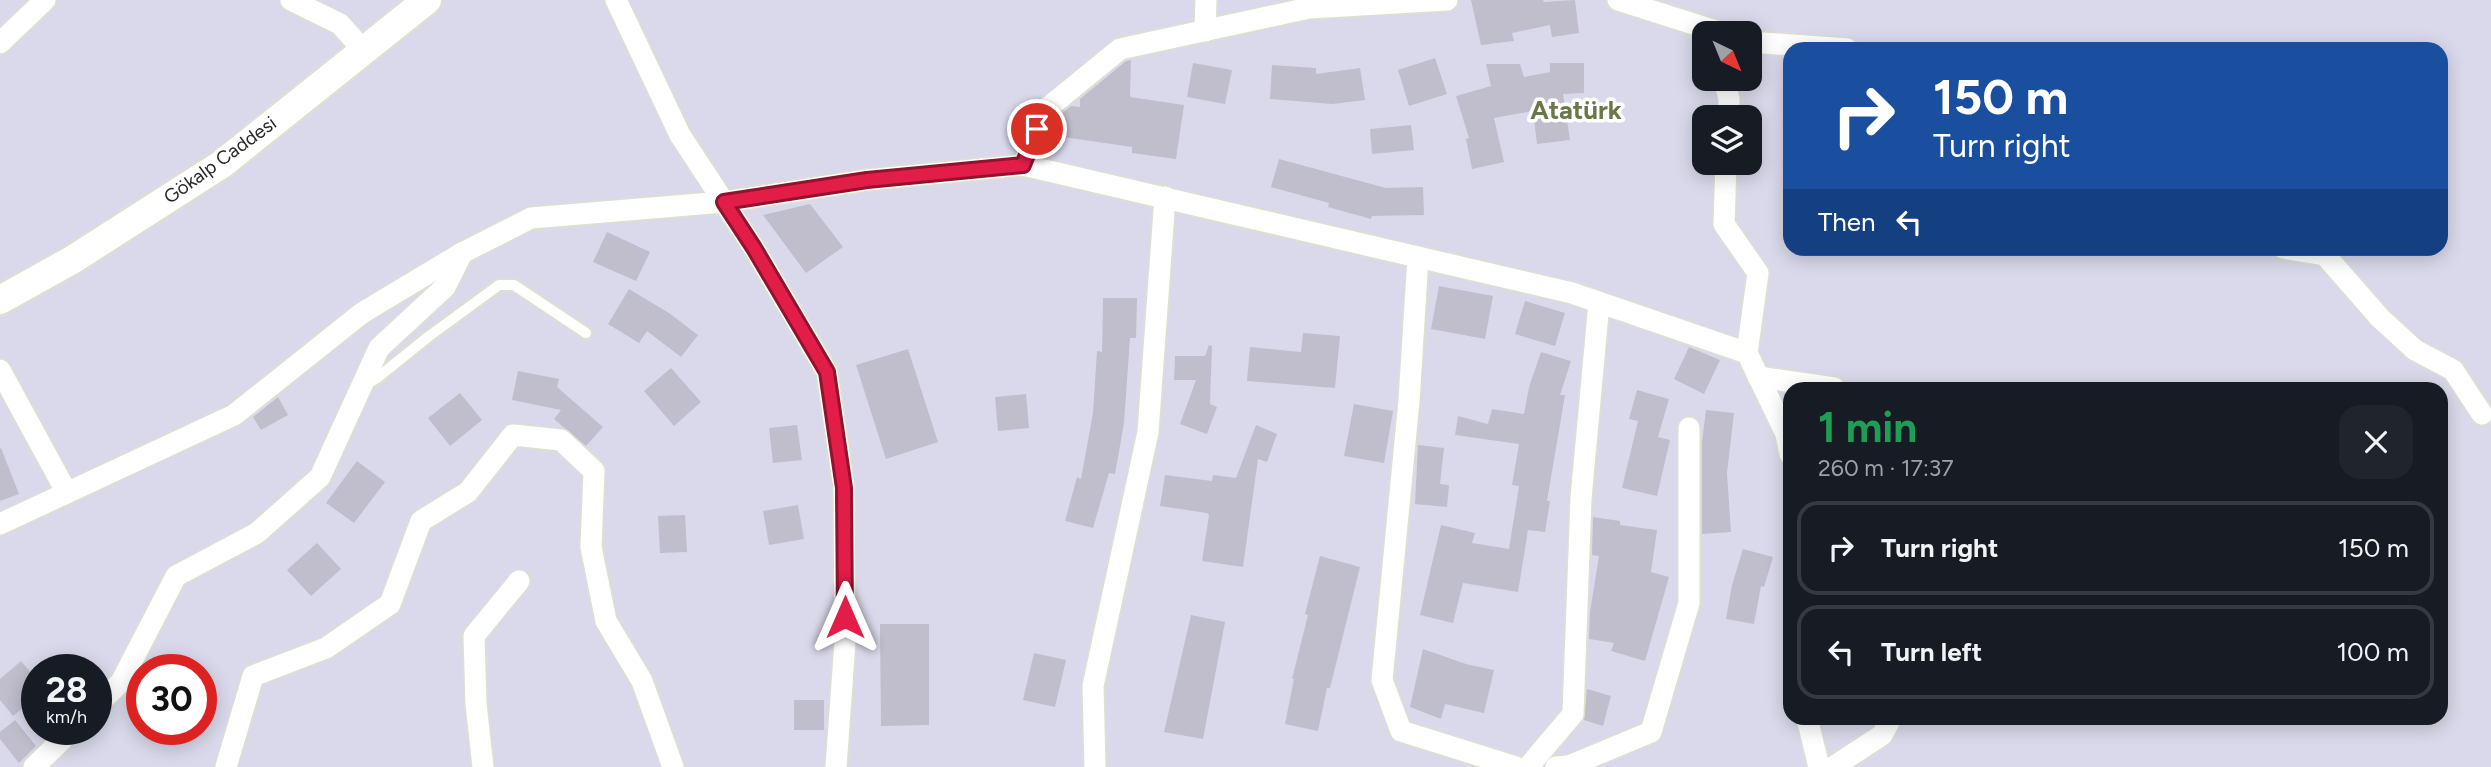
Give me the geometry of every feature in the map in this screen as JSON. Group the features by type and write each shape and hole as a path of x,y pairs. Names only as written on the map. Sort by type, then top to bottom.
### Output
{"street":[{"path":"0,43 45,0"},
{"path":"291,0 340,24 364,51"},
{"name":"Gökalp Caddesi","path":"0,300 72,260 222,164 427,0"},
{"path":"616,0 680,135 754,248 827,372 844,488 845,642 836,767"},
{"path":"1205,31 1206,0"},
{"path":"1023,165 1044,111 1121,49 1310,8 1447,0"},
{"path":"1618,0 1692,24"},
{"path":"1762,43 1783,44"},
{"path":"0,524 234,415 362,313 462,253 531,218 724,202 867,180 1023,165 1572,293 1747,353"},
{"path":"1726,175 1724,223 1758,273 1747,353 1783,428"},
{"path":"1095,767 1093,685 1148,432 1165,197"},
{"path":"112,691 121,682 176,576 257,533 320,477 379,348 445,288 462,253"},
{"path":"2326,256 2380,318 2415,350 2453,370 2482,414"},
{"path":"1418,257 1409,401 1382,680 1401,732 1516,767"},
{"path":"1528,767 1573,714 1581,498 1600,303"},
{"path":"0,370 67,493"},
{"path":"1758,377 1793,382"},
{"path":"1556,767 1569,766 1651,732 1689,603 1689,428"},
{"path":"226,767 253,676 326,649 390,604 421,521 468,492 513,435 561,440 594,471 591,547 606,621 642,681 673,760 673,767"},
{"path":"478,763 474,636 519,581"},
{"path":"1809,725 1819,767"},
{"path":"1833,767 1882,735 1887,725"},
{"path":"34,767 57,745"}],"lane":[{"path":"361,387 377,378 499,285 514,285 586,333"}],"building":[{"path":"1471,0 1575,0 1579,33 1552,37 1550,25 1512,33 1514,41 1481,45"},
{"path":"1435,58 1447,94 1409,106 1398,70"},
{"path":"1131,60 1130,97 1184,105 1176,159 1132,153 1132,147 1049,135 1055,119 1071,106 1080,107 1080,99 1126,61"},
{"path":"1193,63 1232,70 1225,104 1187,97"},
{"path":"1550,63 1584,63 1584,93 1563,94 1570,140 1537,144 1533,111 1494,118 1504,162 1472,169 1466,139 1469,138 1456,96 1491,86 1486,64 1520,64 1524,77 1550,72"},
{"path":"1272,65 1316,68 1316,74 1360,68 1365,100 1333,104 1270,99"},
{"path":"1411,125 1414,150 1372,154 1370,129"},
{"path":"1279,159 1386,188 1423,187 1424,215 1372,216 1371,219 1328,207 1329,203 1271,187"},
{"path":"810,204 843,247 806,273 763,215"},
{"path":"607,232 650,252 636,281 593,262"},
{"path":"1439,286 1493,296 1485,339 1431,329"},
{"path":"629,289 669,313 698,335 681,357 647,331 639,343 608,324"},
{"path":"1103,298 1137,298 1136,338 1130,338 1124,423 1115,474 1109,473 1093,528 1065,521 1077,477 1081,479 1093,413 1097,351 1102,352"},
{"path":"1525,301 1565,313 1555,346 1515,334"},
{"path":"1303,333 1340,336 1335,388 1247,381 1250,347 1301,352"},
{"path":"1209,345 1212,346 1210,404 1217,407 1207,434 1180,424 1196,380 1174,380 1175,356 1205,356"},
{"path":"1689,347 1720,360 1704,394 1674,379"},
{"path":"908,349 938,442 886,459 856,365"},
{"path":"1541,352 1571,361 1560,395 1565,395 1547,501 1550,501 1545,532 1528,530 1518,592 1463,583 1453,623 1420,615 1441,525 1475,533 1472,543 1509,549 1519,486 1512,485 1519,444 1455,435 1458,416 1488,424 1492,409 1524,414 1529,387"},
{"path":"671,368 701,402 674,426 644,391"},
{"path":"518,371 559,379 557,387 603,427 586,446 554,419 561,410 512,400"},
{"path":"1637,390 1669,399 1658,437 1670,440 1657,496 1622,488 1638,421 1629,419"},
{"path":"460,393 482,420 450,446 428,418"},
{"path":"1026,394 1029,428 998,431 995,397"},
{"path":"278,397 288,415 261,430 253,417"},
{"path":"1354,404 1393,411 1384,463 1344,456"},
{"path":"1706,410 1734,413 1727,473 1731,532 1702,534 1702,442"},
{"path":"797,425 802,460 773,463 769,428"},
{"path":"1256,425 1277,434 1267,462 1258,459 1243,567 1202,561 1209,515 1160,506 1165,475 1212,481 1213,475 1236,478"},
{"path":"1418,445 1444,448 1440,484 1449,485 1447,507 1415,504"},
{"path":"0,449 19,494 0,501"},
{"path":"357,461 385,482 354,523 326,503"},
{"path":"798,505 804,539 769,545 763,511"},
{"path":"685,515 687,552 660,553 658,516"},
{"path":"1593,517 1620,521 1620,525 1657,530 1651,572 1669,577 1645,661 1611,651 1614,643 1589,639 1590,612 1599,556 1592,555"},
{"path":"317,543 341,569 311,596 287,570"},
{"path":"1743,549 1773,557 1764,587 1761,586 1754,624 1726,619 1732,585"},
{"path":"1320,556 1360,567 1318,731 1285,724 1292,679 1308,615 1305,614"},
{"path":"1191,615 1225,622 1203,739 1164,732"},
{"path":"880,624 929,624 929,725 881,726"},
{"path":"1423,649 1466,664 1494,670 1484,713 1445,704 1441,719 1410,707"},
{"path":"1034,653 1066,660 1055,707 1023,700"},
{"path":"21,661 21,709 13,716 0,700 0,679"},
{"path":"1587,689 1611,696 1603,726 1584,720"},
{"path":"794,700 824,700 824,730 794,730"},
{"path":"15,720 21,727 21,745 36,746 19,763 0,739 0,732"}],"district":[{"name":"Atatürk","path":"1576,110"}],"route":[{"path":"845,617 844,488 827,372 724,202 867,180 1023,165 1037,129"}]}
